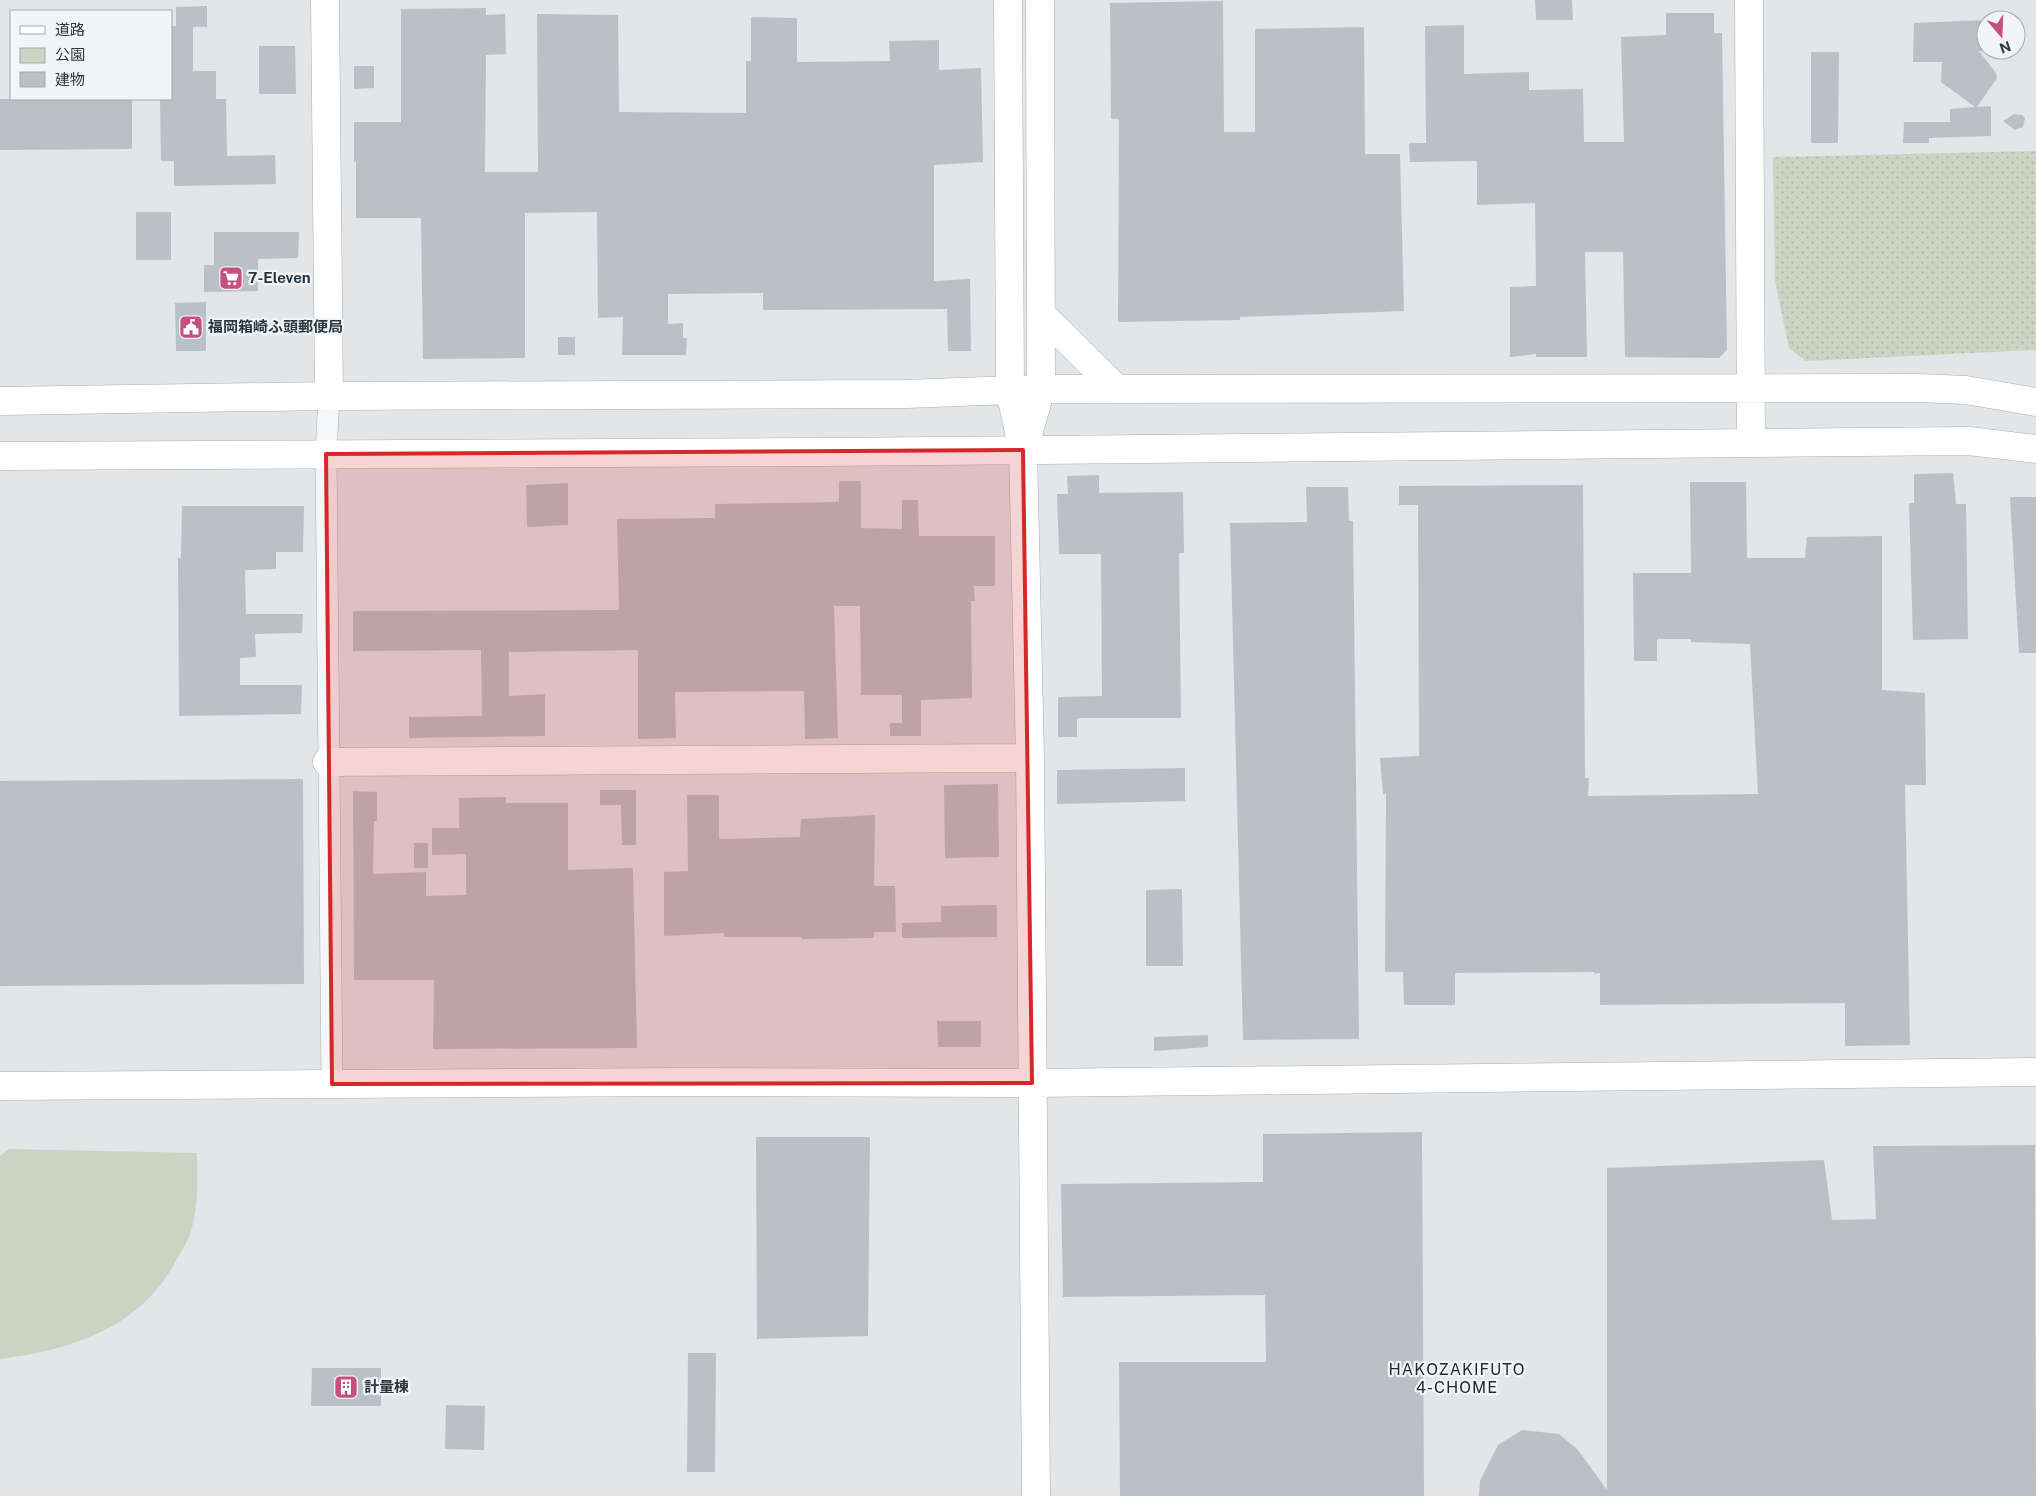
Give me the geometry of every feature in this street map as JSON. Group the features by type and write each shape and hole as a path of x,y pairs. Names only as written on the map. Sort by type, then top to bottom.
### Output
{"street":[{"path":"325,0 329,396 326,454 327,762 332,1084"},
{"path":"1008,0 1010,391 1023,450 1030,758 1036,1496"},
{"path":"1023,450 1041,389 1040,0"},
{"path":"1749,0 1751,443"},
{"path":"1041,314 1117,389"},
{"path":"0,401 329,396 1010,391 1041,389 1918,388 1966,390 2036,402"},
{"path":"0,456 1969,442 2036,449"},
{"path":"327,762 1030,758"},
{"path":"0,1086 1032,1083 2036,1072"}],"highlighted area":[{"path":"1023,450 1032,1083 332,1084 326,454"}],"green space":[{"path":"2036,151 2036,350 1806,361 1789,348 1775,281 1773,157"},
{"path":"9,1149 197,1153 197,1192 191,1232 177,1259 162,1283 124,1319 102,1332 78,1342 27,1355 0,1359 0,1156"}],"building":[{"path":"1535,0 1572,0 1573,20 1536,20"},
{"path":"1223,1 1224,132 1255,132 1255,29 1364,27 1365,154 1400,154 1404,311 1240,317 1240,320 1118,322 1119,119 1111,119 1110,3"},
{"path":"207,6 207,27 193,27 193,71 216,71 216,99 226,99 227,156 275,155 276,184 174,186 174,161 161,161 160,100 172,100 172,26 176,26 176,7"},
{"path":"486,8 486,15 505,14 506,54 486,55 485,172 538,172 537,14 618,15 619,112 746,113 746,61 751,61 751,17 797,18 797,62 890,61 889,41 939,40 939,70 981,68 983,162 934,165 934,281 970,279 971,351 948,351 947,309 763,310 763,293 668,294 668,324 683,323 683,338 687,338 686,355 622,355 623,317 598,318 597,212 525,213 525,358 423,359 421,218 356,218 354,122 401,122 401,9"},
{"path":"1666,13 1714,13 1714,33 1722,33 1727,350 1719,358 1625,357 1623,252 1585,252 1587,357 1536,357 1536,354 1510,357 1510,287 1536,286 1535,203 1477,205 1477,161 1410,162 1409,143 1426,143 1425,26 1464,25 1464,74 1529,72 1529,90 1583,89 1584,142 1624,142 1621,37 1666,35"},
{"path":"1976,20 1976,60 1986,60 1996,73 1997,78 1977,107 1991,106 1991,136 1929,138 1929,143 1903,143 1904,122 1950,122 1950,109 1975,107 1941,82 1942,62 1913,62 1914,23"},
{"path":"259,46 295,46 296,94 259,94"},
{"path":"1811,52 1839,52 1838,143 1811,143"},
{"path":"354,66 374,66 374,88 354,89"},
{"path":"0,99 132,100 132,149 0,150"},
{"path":"2014,114 2022,115 2025,118 2023,127 2015,130 2003,121"},
{"path":"136,212 171,212 171,260 136,260"},
{"path":"214,232 299,232 298,258 258,259 258,291 204,292 204,265 214,265"},
{"name":"福岡箱崎ふ頭郵便局","path":"206,302 206,351 176,351 175,303"},
{"path":"558,337 575,337 575,355 558,355"},
{"path":"1953,473 1956,504 1966,504 1968,639 1913,640 1909,503 1914,503 1914,474"},
{"path":"1099,475 1099,493 1183,492 1184,553 1179,553 1181,718 1080,718 1077,719 1077,737 1058,737 1058,697 1102,696 1101,554 1059,554 1057,494 1068,494 1067,476"},
{"path":"839,481 861,481 861,528 902,529 902,500 918,500 919,536 995,536 995,586 974,586 975,601 971,601 972,698 921,700 921,736 890,736 890,723 902,723 902,695 861,695 860,606 834,606 838,738 805,739 804,691 675,692 676,738 638,739 638,650 509,652 509,696 545,694 545,736 409,738 409,717 482,716 481,650 353,651 353,611 619,610 617,519 715,518 715,504 839,502"},
{"path":"1690,482 1746,482 1747,558 1805,558 1807,537 1882,536 1882,690 1925,693 1926,785 1905,785 1910,1045 1845,1046 1845,1003 1600,1005 1600,973 1594,974 1594,972 1455,973 1455,1005 1404,1005 1403,972 1385,972 1386,794 1383,794 1380,758 1419,756 1418,505 1399,505 1399,486 1583,485 1585,778 1589,778 1588,796 1758,794 1750,644 1691,642 1691,639 1657,639 1657,661 1634,661 1633,573 1691,573"},
{"path":"568,483 568,525 527,527 526,485"},
{"path":"1306,487 1348,487 1349,521 1353,521 1359,1039 1243,1040 1230,523 1307,522"},
{"path":"2010,497 2036,497 2036,653 2019,653"},
{"path":"182,506 304,506 303,552 276,552 276,569 245,570 246,614 303,614 302,633 255,634 256,657 240,658 240,685 302,685 301,714 179,716 178,558 181,558"},
{"path":"1185,768 1185,801 1057,804 1057,770"},
{"path":"303,779 304,984 0,986 0,781"},
{"path":"998,784 999,857 945,858 944,785"},
{"path":"600,790 636,790 636,845 622,845 621,805 600,805"},
{"path":"353,791 377,792 377,821 374,821 373,874 426,872 426,896 466,895 466,854 432,855 432,828 459,828 459,798 506,797 506,803 568,803 568,870 633,868 637,1048 433,1049 434,980 354,980"},
{"path":"687,795 719,795 719,839 800,837 801,819 875,815 874,886 895,886 896,932 874,932 874,938 724,937 724,933 664,936 664,872 688,871"},
{"path":"414,843 428,843 428,868 414,868"},
{"path":"1182,889 1183,966 1146,966 1146,890"},
{"path":"997,905 997,937 902,938 902,923 941,922 941,906"},
{"path":"937,1021 981,1021 981,1047 938,1047"},
{"path":"1208,1035 1208,1047 1154,1051 1154,1037"},
{"path":"1422,1132 1424,1496 1120,1496 1119,1362 1266,1362 1265,1295 1063,1297 1061,1184 1263,1182 1263,1134"},
{"path":"756,1137 870,1137 868,1336 757,1339"},
{"path":"2035,1145 2036,1496 1479,1496 1480,1481 1498,1445 1522,1430 1559,1434 1578,1450 1607,1490 1607,1168 1824,1160 1832,1220 1876,1219 1873,1146"},
{"path":"688,1353 716,1353 715,1472 687,1472"},
{"name":"計量棟","path":"312,1368 381,1368 381,1406 311,1406"},
{"path":"446,1405 485,1406 484,1450 445,1449"}],"place":[{"name":"7-Eleven","path":"231,278"},
{"name":"福岡箱崎ふ頭郵便局","path":"191,327"},
{"name":"計量棟","path":"346,1387"}],"district":[{"name":"HAKOZAKIFUTO 4-CHOME","path":"1457,1378"}]}
